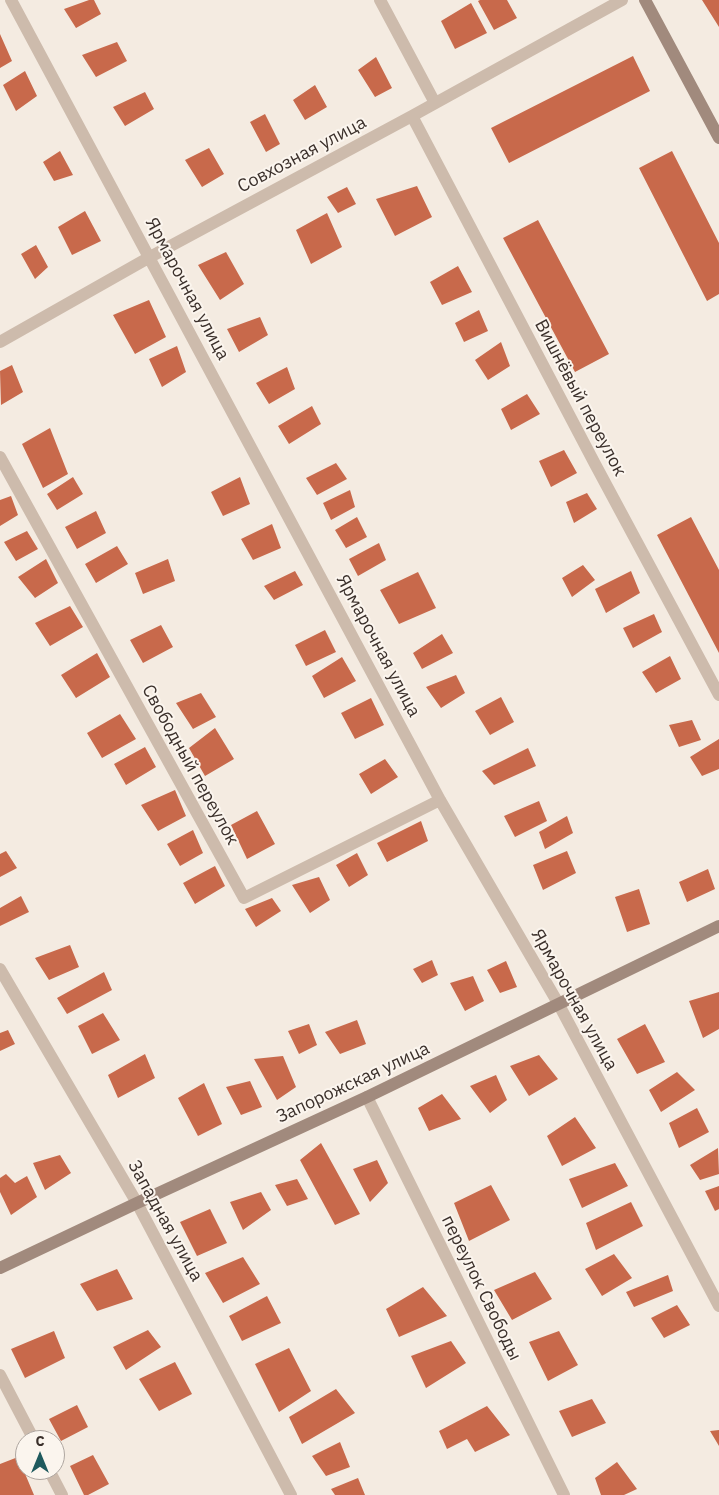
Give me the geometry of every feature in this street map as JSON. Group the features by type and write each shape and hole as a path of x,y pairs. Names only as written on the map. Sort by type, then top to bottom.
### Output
{"street":[{"name":"Ярмарочная улица","path":"11,0 440,800 558,1003 719,1306"},
{"path":"380,0 435,103"},
{"name":"Совхозная улица","path":"0,342 150,257 622,0"},
{"path":"645,0 719,138"},
{"name":"Вишнёвый переулок","path":"412,116 594,464 719,695"},
{"name":"Свободный переулок","path":"0,456 244,898 440,800"},
{"name":"Запорожская улица","path":"0,1268 367,1097 719,926"},
{"name":"Западная улица","path":"0,969 137,1203 291,1495"},
{"name":"переулок Свободы","path":"367,1097 564,1495"},
{"path":"0,1375 29,1430"},
{"path":"55,1480 62,1495"}],"building":[{"path":"94,0 101,14 76,28 64,9"},
{"path":"507,0 517,18 494,30 478,1"},
{"path":"702,0 719,0 719,27"},
{"path":"471,3 487,33 455,49 441,21"},
{"path":"0,34 12,61 0,68"},
{"path":"117,42 127,61 96,77 82,55"},
{"path":"633,56 650,91 509,163 491,128"},
{"path":"376,57 392,88 375,97 358,70"},
{"path":"25,71 37,96 16,111 3,85"},
{"path":"315,85 327,107 305,120 293,100"},
{"path":"145,92 154,109 125,126 113,107"},
{"path":"265,114 280,144 266,152 250,122"},
{"path":"209,148 224,174 202,187 185,160"},
{"path":"60,151 73,175 54,181 43,162"},
{"path":"672,151 719,243 719,294 707,301 639,168"},
{"path":"417,186 432,217 395,236 376,199"},
{"path":"347,187 356,204 338,213 327,197"},
{"path":"85,211 101,241 72,255 58,227"},
{"path":"327,213 342,247 311,264 296,230"},
{"path":"538,220 609,354 575,372 503,238"},
{"path":"36,245 48,267 35,279 21,254"},
{"path":"226,252 244,284 220,300 198,265"},
{"path":"458,266 472,292 442,305 430,282"},
{"path":"149,300 166,337 135,354 113,315"},
{"path":"479,310 488,331 464,342 455,323"},
{"path":"260,317 268,335 239,352 227,329"},
{"path":"501,342 510,366 488,380 475,360"},
{"path":"177,346 186,372 162,387 149,359"},
{"path":"12,365 23,392 1,405 0,371"},
{"path":"287,367 295,389 269,404 256,383"},
{"path":"527,394 540,414 511,430 501,409"},
{"path":"312,406 321,424 289,444 278,426"},
{"path":"50,428 68,474 43,488 22,444"},
{"path":"564,450 577,473 551,487 539,461"},
{"path":"336,463 347,479 317,495 306,478"},
{"path":"73,477 83,494 57,510 47,494"},
{"path":"240,477 250,504 223,516 211,492"},
{"path":"350,490 355,507 331,520 323,503"},
{"path":"587,493 597,509 574,523 566,502"},
{"path":"11,496 18,515 0,526 0,500"},
{"path":"96,511 106,533 77,549 65,527"},
{"path":"357,517 367,537 346,548 335,530"},
{"path":"691,517 719,570 719,653 657,535"},
{"path":"272,524 281,548 253,560 241,539"},
{"path":"27,531 38,549 16,561 4,542"},
{"path":"379,543 386,560 358,576 349,559"},
{"path":"117,546 128,564 96,583 85,564"},
{"path":"46,559 58,583 35,598 18,577"},
{"path":"168,559 175,581 143,594 135,573"},
{"path":"583,565 595,580 572,597 562,578"},
{"path":"295,571 303,585 274,600 264,586"},
{"path":"631,571 640,593 606,613 595,589"},
{"path":"418,572 436,608 399,624 380,590"},
{"path":"70,606 83,627 50,646 35,623"},
{"path":"654,614 662,632 633,648 623,628"},
{"path":"161,625 173,647 143,663 130,640"},
{"path":"325,630 336,652 306,666 295,645"},
{"path":"442,634 453,653 422,669 413,653"},
{"path":"97,653 110,677 76,698 61,675"},
{"path":"670,656 681,679 656,693 642,672"},
{"path":"342,657 356,681 324,698 312,676"},
{"path":"456,675 465,693 441,708 426,687"},
{"path":"201,693 216,717 193,729 176,703"},
{"path":"501,697 514,722 490,735 475,711"},
{"path":"371,698 384,725 355,739 341,713"},
{"path":"120,714 136,739 102,758 87,733"},
{"path":"692,720 701,740 679,747 669,725"},
{"path":"215,728 234,759 205,776 189,748"},
{"path":"719,739 719,769 702,776 690,757"},
{"path":"145,747 156,767 126,785 114,764"},
{"path":"528,748 536,766 494,785 482,771"},
{"path":"385,759 398,777 371,794 359,774"},
{"path":"175,790 186,816 158,831 141,805"},
{"path":"539,801 547,821 515,837 504,816"},
{"path":"257,811 275,844 247,859 231,825"},
{"path":"567,816 573,833 545,849 539,832"},
{"path":"421,821 428,841 387,862 377,843"},
{"path":"193,830 203,853 180,866 167,844"},
{"path":"6,851 17,868 0,877 0,854"},
{"path":"567,851 576,873 543,890 533,865"},
{"path":"357,853 368,875 349,887 336,865"},
{"path":"215,866 225,886 195,904 183,883"},
{"path":"708,869 715,889 687,902 679,882"},
{"path":"319,877 330,900 310,913 292,885"},
{"path":"639,889 650,924 627,932 615,897"},
{"path":"21,896 29,912 0,926 0,908"},
{"path":"272,898 281,911 256,927 245,909"},
{"path":"70,945 79,967 49,980 35,958"},
{"path":"432,960 438,975 422,983 413,969"},
{"path":"506,961 517,987 500,993 487,970"},
{"path":"104,972 112,990 67,1014 57,998"},
{"path":"473,976 484,1001 465,1011 450,983"},
{"path":"719,992 719,1029 703,1038 689,1001"},
{"path":"103,1013 120,1040 92,1054 78,1026"},
{"path":"357,1020 366,1044 340,1054 325,1032"},
{"path":"309,1024 317,1045 299,1054 288,1031"},
{"path":"645,1024 665,1062 637,1074 617,1039"},
{"path":"8,1030 15,1044 0,1051 0,1033"},
{"path":"145,1054 155,1078 118,1098 108,1075"},
{"path":"539,1055 558,1079 529,1096 510,1066"},
{"path":"283,1056 296,1087 277,1100 254,1059"},
{"path":"677,1072 695,1090 661,1112 649,1090"},
{"path":"496,1075 507,1100 490,1113 470,1086"},
{"path":"250,1081 262,1107 241,1115 226,1087"},
{"path":"204,1083 222,1124 198,1136 178,1098"},
{"path":"442,1094 461,1119 429,1131 418,1108"},
{"path":"697,1108 709,1132 679,1148 669,1123"},
{"path":"575,1117 596,1148 562,1166 547,1136"},
{"path":"321,1143 360,1214 335,1225 300,1160"},
{"path":"718,1148 719,1174 700,1180 690,1165"},
{"path":"60,1155 71,1173 45,1190 33,1163"},
{"path":"377,1160 388,1183 370,1202 353,1169"},
{"path":"615,1163 628,1186 582,1208 569,1179"},
{"path":"6,1174 15,1183 27,1176 37,1197 11,1215 0,1192 0,1178"},
{"path":"297,1179 308,1199 287,1206 275,1185"},
{"path":"491,1185 510,1220 469,1241 454,1203"},
{"path":"719,1186 719,1209 715,1211 705,1191"},
{"path":"261,1192 271,1210 243,1230 230,1202"},
{"path":"631,1202 643,1226 596,1250 586,1223"},
{"path":"210,1209 227,1243 197,1256 180,1222"},
{"path":"614,1254 632,1278 602,1296 585,1269"},
{"path":"243,1257 260,1284 223,1303 205,1273"},
{"path":"117,1269 133,1299 97,1311 80,1284"},
{"path":"535,1272 552,1299 512,1320 494,1290"},
{"path":"668,1275 673,1291 634,1307 626,1292"},
{"path":"423,1287 447,1316 399,1337 386,1309"},
{"path":"267,1296 281,1323 242,1341 229,1316"},
{"path":"677,1305 690,1325 664,1338 651,1318"},
{"path":"148,1330 161,1347 126,1370 113,1347"},
{"path":"54,1331 65,1358 25,1378 11,1349"},
{"path":"559,1331 578,1365 548,1381 529,1342"},
{"path":"451,1341 466,1363 426,1388 411,1356"},
{"path":"289,1348 311,1391 279,1412 255,1364"},
{"path":"175,1362 192,1394 159,1411 139,1379"},
{"path":"336,1389 355,1413 302,1444 289,1417"},
{"path":"592,1399 606,1423 572,1437 559,1411"},
{"path":"77,1405 88,1427 65,1439 65,1430 55,1430 49,1419"},
{"path":"487,1406 510,1435 475,1452 467,1439 447,1449 439,1431"},
{"path":"719,1430 719,1446 710,1431"},
{"path":"340,1442 350,1467 326,1476 312,1456"},
{"path":"93,1455 109,1484 88,1495 84,1495 70,1466"},
{"path":"15,1458 15,1480 28,1480 34,1495 0,1495 0,1464"},
{"path":"617,1462 637,1489 624,1495 601,1495 595,1478"},
{"path":"358,1478 365,1495 335,1495 331,1489"}]}
